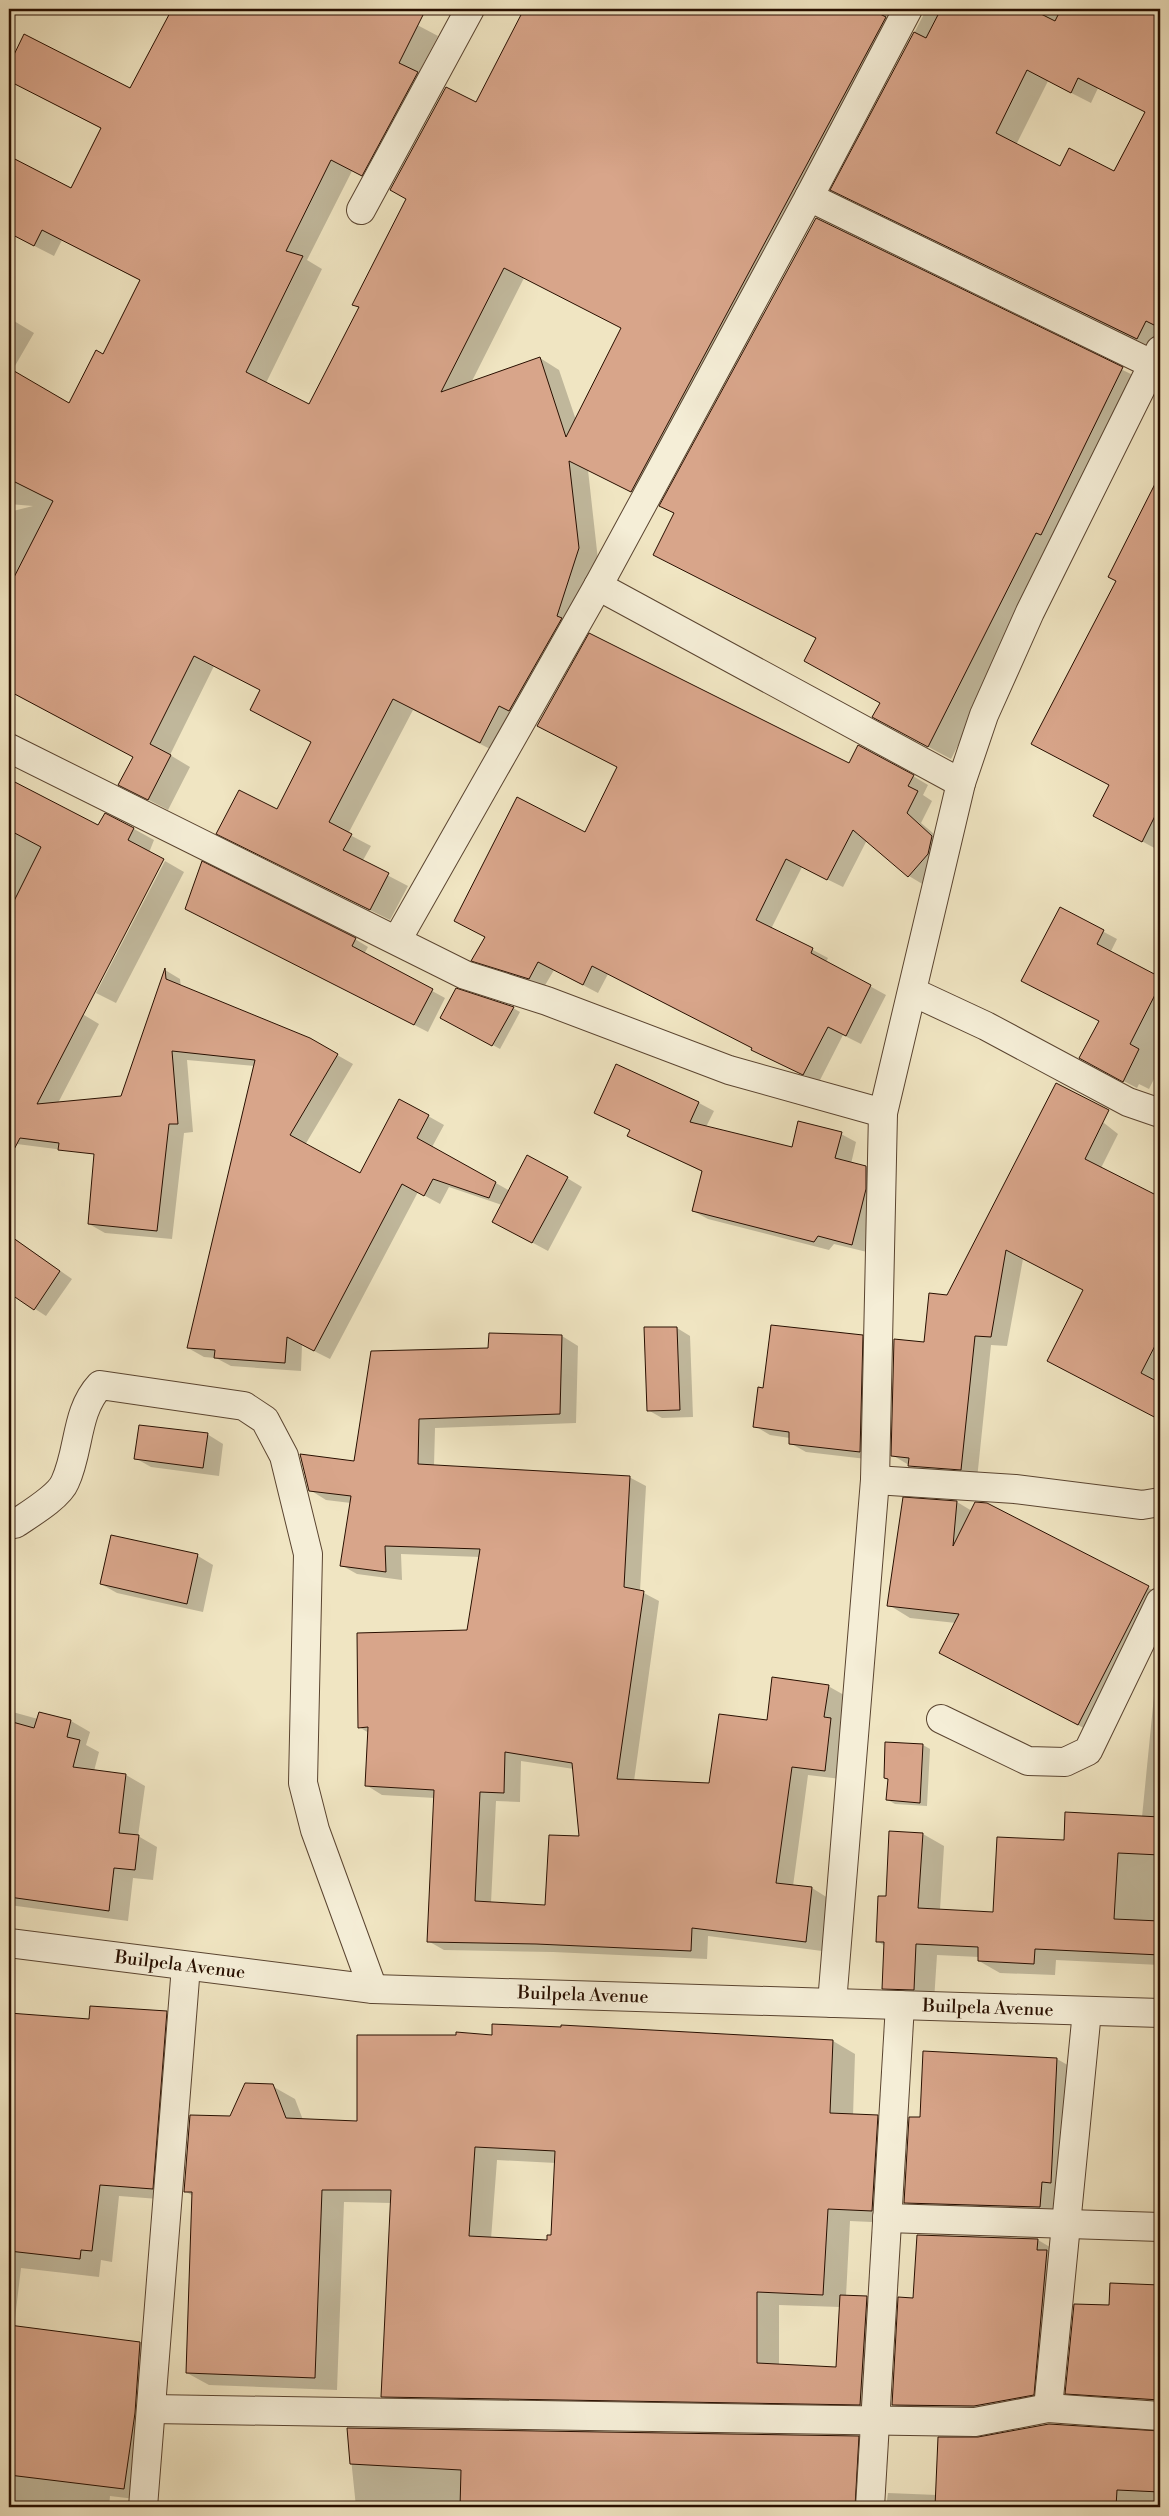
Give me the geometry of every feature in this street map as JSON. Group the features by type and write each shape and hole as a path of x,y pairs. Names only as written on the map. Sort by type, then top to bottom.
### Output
{"street":[{"path":"362,210 470,9"},
{"path":"397,940 598,586 809,197 908,9"},
{"path":"809,197 1158,361 1030,612 984,715 961,783 914,992 883,1113 875,1480 832,2003"},
{"path":"598,586 961,783"},
{"path":"9,748 465,974 547,1001 729,1070 883,1113"},
{"path":"914,992 986,1026 1128,1102 1160,1113"},
{"path":"9,1524 15,1524 45,1503 65,1484 88,1398 100,1385 244,1406 266,1420 284,1456 308,1554 302,1783 315,1830 374,1989"},
{"path":"875,1480 1015,1489 1142,1506 1160,1502"},
{"path":"941,1719 1028,1761 1065,1762 1088,1751 1160,1602"},
{"name":"Builpela Avenue","path":"9,1943 374,1989 1160,2013"},
{"path":"143,2507 186,1966"},
{"path":"870,2507 900,2005"},
{"path":"1048,2408 1087,2011"},
{"path":"887,2218 1066,2222 1160,2227"},
{"path":"152,2408 975,2422 1048,2408 1160,2416"}],"building":[{"path":"172,9 426,9 399,63 418,72 362,176 331,160 286,251 303,256 246,372 309,404 359,307 352,305 406,199 390,190 446,87 476,102 524,9 870,9 886,17 631,492 569,461 579,548 557,616 562,618 509,711 499,706 480,743 393,699 329,822 352,834 343,850 389,873 370,910 216,834 239,790 277,809 311,742 250,710 260,690 194,656 150,744 171,755 148,800 118,785 133,757 9,691 9,587 53,501 9,479 9,368 69,403 96,350 103,354 140,280 42,230 34,246 9,233 9,156 71,188 101,128 9,81 9,65 24,34 130,88","holes":["504,268 621,328 566,437 540,357 441,392"]},
{"path":"941,9 1031,9 1055,21 1061,9 1160,9 1160,328 1146,321 1137,339 830,190 914,32 926,38","holes":["1027,70 1071,93 1078,78 1145,112 1114,171 1069,148 1060,166 996,133"]},
{"path":"816,218 1123,367 1041,535 1036,533 928,747 872,717 880,703 804,661 816,638 653,555 674,513 659,506"},
{"path":"1160,474 1160,806 1142,842 1093,816 1109,785 1031,744 1116,581 1108,577"},
{"path":"589,633 849,763 858,745 914,775 908,786 918,791 907,813 932,836 928,854 908,877 853,830 827,880 786,859 756,920 813,948 811,953 871,985 846,1036 828,1027 803,1075 751,1050 752,1048 592,966 583,985 538,962 529,979 471,961 485,937 454,921 517,797 585,832 617,767 537,726"},
{"path":"9,779 98,825 105,813 134,828 128,840 164,859 37,1104 121,1096 165,968 166,979 310,1038 338,1054 290,1135 360,1173 399,1099 429,1115 417,1138 496,1182 489,1198 433,1179 424,1196 402,1184 314,1351 287,1337 285,1363 214,1358 215,1350 187,1348 255,1060 172,1051 178,1124 169,1124 157,1231 88,1224 94,1154 58,1150 59,1143 20,1138 9,1159 9,911 41,847 9,830"},
{"path":"202,861 356,938 352,946 433,989 414,1025 185,909"},
{"path":"1060,907 1104,930 1097,944 1160,977 1160,985 1130,1044 1139,1049 1123,1082 1079,1058 1099,1021 1021,981"},
{"path":"456,988 514,1007 492,1046 440,1018"},
{"path":"616,1064 699,1102 690,1122 792,1147 798,1121 842,1132 835,1158 866,1166 866,1189 852,1245 818,1236 814,1242 692,1211 702,1171 627,1136 630,1130 594,1113"},
{"path":"1056,1083 1109,1110 1085,1159 1160,1197 1160,1336 1141,1373 1160,1383 1160,1420 1047,1361 1083,1290 1006,1250 991,1337 975,1336 961,1470 908,1466 909,1458 891,1456 894,1339 924,1342 929,1293 947,1295"},
{"path":"527,1155 568,1177 532,1243 492,1222"},
{"path":"9,1235 60,1271 34,1310 9,1293"},
{"path":"771,1325 863,1335 860,1452 789,1444 789,1432 753,1427 758,1387 763,1388"},
{"path":"644,1327 677,1327 680,1410 647,1411"},
{"path":"489,1333 562,1335 560,1414 419,1419 418,1464 630,1476 624,1587 644,1591 617,1779 709,1783 719,1714 767,1720 772,1677 829,1685 824,1717 831,1718 825,1771 792,1767 776,1883 812,1887 806,1942 692,1928 691,1951 536,1944 427,1942 434,1790 365,1786 368,1727 358,1728 357,1633 467,1630 480,1549 385,1546 386,1572 340,1566 351,1496 309,1491 300,1454 354,1461 371,1351 488,1348","holes":["505,1752 572,1763 579,1836 549,1835 545,1905 475,1901 480,1792 504,1793"]},
{"path":"139,1425 208,1433 203,1468 134,1459"},
{"path":"903,1497 957,1501 953,1546 975,1502 987,1503 1149,1586 1078,1725 939,1653 959,1614 887,1606"},
{"path":"111,1535 198,1554 187,1604 100,1584"},
{"path":"39,1712 71,1720 67,1737 80,1740 73,1767 126,1774 119,1833 139,1835 135,1870 114,1868 109,1911 9,1897 9,1721 34,1728"},
{"path":"885,1742 923,1744 920,1803 886,1800 888,1779 884,1778"},
{"path":"1065,1812 1160,1817 1160,1855 1118,1853 1114,1919 1160,1921 1160,1955 1035,1949 1034,1964 978,1961 978,1947 916,1944 914,1990 882,1989 884,1942 876,1942 878,1896 886,1896 889,1831 923,1833 918,1908 993,1912 997,1837 1064,1840"},
{"path":"90,2006 167,2011 153,2189 100,2185 92,2251 81,2250 80,2259 9,2251 9,2013 89,2019"},
{"path":"492,2024 561,2027 561,2025 833,2040 830,2113 878,2115 872,2211 828,2209 823,2295 757,2292 757,2363 836,2367 840,2295 867,2296 860,2405 381,2397 391,2190 322,2190 315,2378 186,2373 192,2192 184,2192 190,2115 230,2116 245,2083 273,2084 286,2118 357,2121 357,2035 456,2035 456,2032 492,2035","holes":["475,2147 555,2151 551,2235 547,2235 547,2240 469,2236"]},
{"path":"923,2051 1057,2058 1051,2183 1042,2182 1040,2207 904,2203 909,2117 920,2117"},
{"path":"917,2235 1038,2239 1037,2250 1047,2250 1034,2395 974,2406 892,2405 898,2297 913,2298"},
{"path":"1110,2283 1160,2285 1160,2400 1065,2394 1074,2304 1109,2305"},
{"path":"9,2325 140,2342 135,2413 124,2489 9,2475"},
{"path":"1049,2424 1160,2431 1160,2492 1117,2490 1116,2507 935,2507 938,2437 978,2437"},
{"path":"347,2428 859,2436 855,2507 460,2507 461,2470 350,2464"}]}
